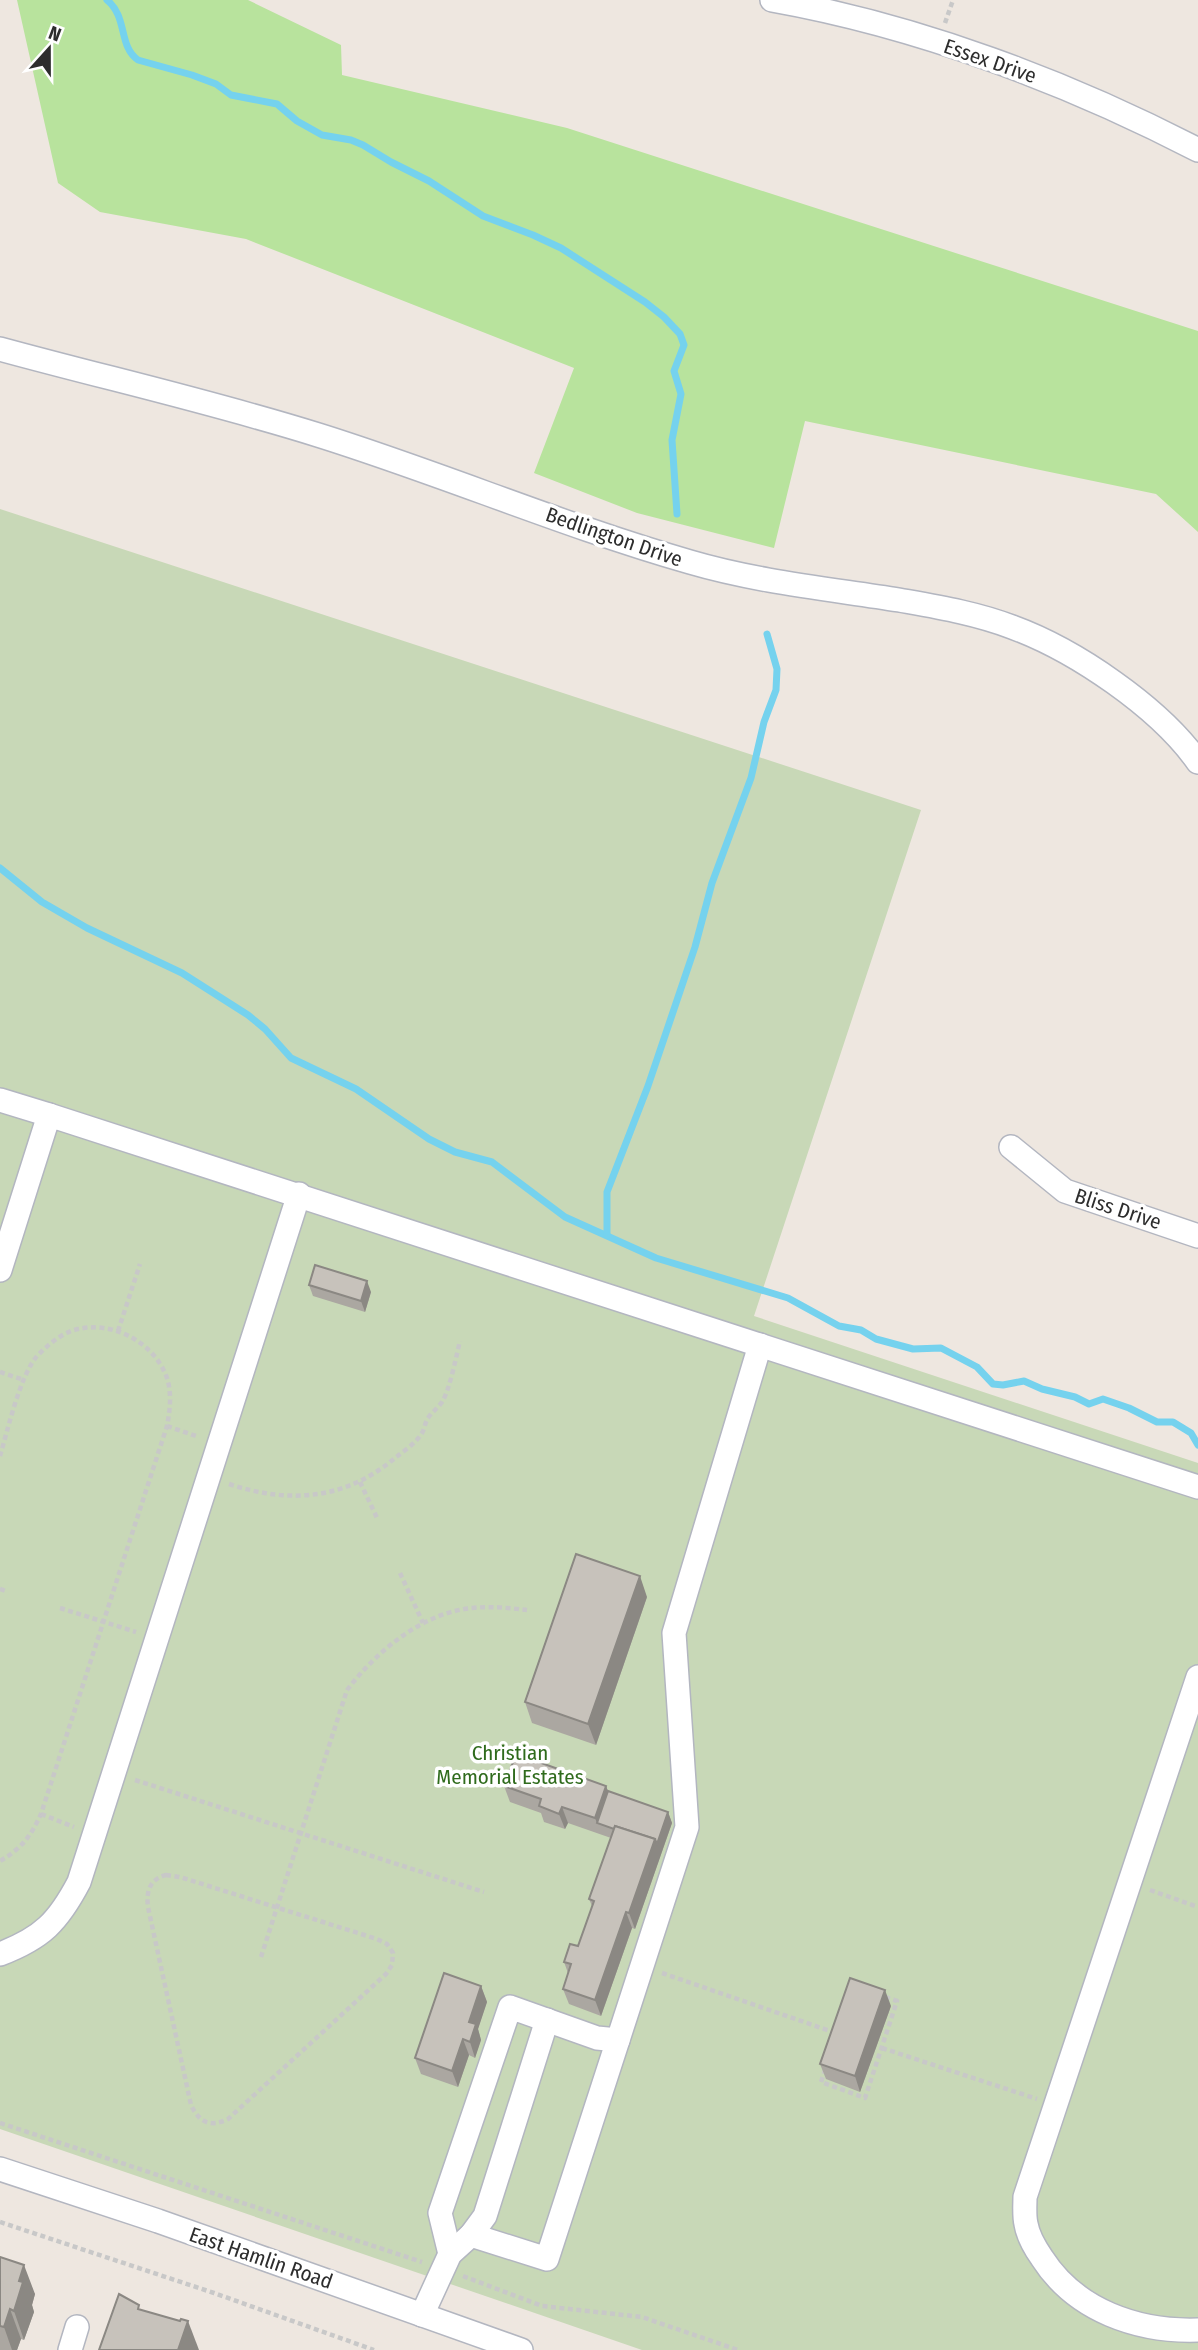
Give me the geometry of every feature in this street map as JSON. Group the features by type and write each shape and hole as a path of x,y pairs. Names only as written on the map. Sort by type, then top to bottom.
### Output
{"street":[{"name":"Essex Drive","path":"772,0 896,30 983,57 1131,117 1198,150"},
{"name":"Bedlington Drive","path":"0,349 319,435 634,546 694,564 965,612 1014,628 1067,653 1109,680 1158,719 1198,762"},
{"path":"0,1100 299,1194 1198,1488"},
{"path":"0,1270 11,1199 50,1115"},
{"name":"Bliss Drive","path":"1011,1147 1065,1191 1198,1236"},
{"path":"0,1954 25,1945 48,1928 65,1908 79,1882 299,1194"},
{"path":"471,2235 547,2259 687,1827 674,1633 760,1345"},
{"path":"1198,1677 1025,2197 1025,2223 1036,2249 1057,2277 1097,2309 1151,2328 1198,2330"},
{"path":"447,2261 440,2213 510,2007 597,2038 618,2040"},
{"path":"422,2315 447,2261 485,2216 547,2020"},
{"name":"East Hamlin Road","path":"0,2169 158,2221 521,2350"},
{"path":"69,2350 77,2327"}],"path":[{"path":"118,1331 139,1264"},
{"path":"0,1456 24,1380 34,1359 51,1342 72,1331 95,1327 118,1331 140,1342 156,1358 167,1379 171,1402 167,1426 41,1814 32,1835 16,1852 0,1861"},
{"path":"208,1478 256,1493 292,1496 319,1494 360,1482 381,1470 424,1431 426,1420 442,1402 460,1340"},
{"path":"0,1372 24,1380"},
{"path":"167,1426 219,1443"},
{"path":"360,1482 378,1520"},
{"path":"400,1573 423,1623"},
{"path":"60,1608 157,1639"},
{"path":"261,1957 347,1690 389,1647 423,1623 470,1608 527,1610"},
{"path":"114,1774 484,1892"},
{"path":"41,1814 94,1834"},
{"path":"173,1875 276,1908 387,1944 393,1954 392,1965 386,1974 228,2119 219,2124 206,2123 196,2116 191,2105 147,1892 160,1877 173,1875"},
{"path":"1129,1883 1198,1907"},
{"path":"642,1966 837,2033"},
{"path":"853,1986 897,2001 882,2048 865,2098 821,2082 853,1986"},
{"path":"882,2048 1055,2105"},
{"path":"0,2123 447,2261 542,2306 642,2317 738,2350"},
{"path":"0,2222 214,2293 374,2350"}],"green space":[{"path":"17,0 248,0 341,45 342,75 567,128 1198,331 1198,532 1156,494 805,421 774,548 637,513 534,473 574,368 246,239 100,212 58,183"},
{"name":"Christian Memorial Estates","path":"0,509 921,810 754,1316 1198,1463 1198,2350 642,2350 0,2129"}],"building":[{"path":"315,1265 367,1281 361,1301 309,1285"},
{"path":"576,1554 640,1576 588,1724 525,1702"},
{"path":"516,1754 606,1786 595,1818 562,1807 559,1814 539,1806 541,1799 504,1786"},
{"path":"608,1791 668,1812 657,1844 655,1839 597,1823"},
{"path":"615,1826 655,1839 595,2000 563,1989 571,1964 564,1962 570,1944 578,1946 594,1901 589,1899"},
{"path":"444,1973 481,1986 469,2022 476,2024 470,2042 463,2039 452,2071 415,2058"},
{"path":"850,1978 885,1990 855,2076 820,2064"},
{"path":"0,2257 24,2265 19,2281 23,2282 14,2311 10,2309 4,2327 0,2326"},
{"path":"119,2294 139,2305 138,2309 188,2321 178,2350 99,2350"}],"waterway":[{"path":"107,0 114,7 128,47 138,60 216,84 231,95 277,104 297,121 322,135 363,145 429,181 483,216 561,248 664,317 680,334 684,345 674,371 681,394 672,440 677,514"},
{"path":"607,1235 607,1192 648,1086 695,947 712,883 751,778 764,722 776,690 777,669 767,634"},
{"path":"0,868 42,902 87,928 182,973 248,1015 265,1029 291,1058 356,1089 429,1139 455,1152 492,1162 565,1217 656,1258 788,1298 839,1326 861,1330 876,1339 913,1349 941,1348 977,1367 993,1384 1024,1381 1089,1404 1103,1399 1157,1422 1173,1422 1191,1433 1198,1445"}]}
